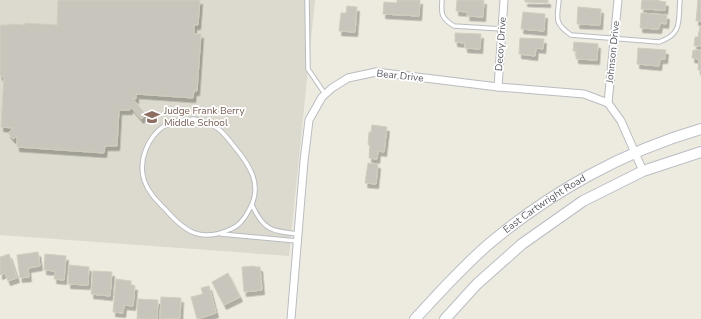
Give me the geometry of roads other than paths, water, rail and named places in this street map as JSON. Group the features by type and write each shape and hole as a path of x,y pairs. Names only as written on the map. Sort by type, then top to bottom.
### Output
{"main road":[{"name":"East Cartwright Road","path":"415,319 447,284 489,244 528,213 568,187 613,163 679,135 701,129"},
{"name":"East Cartwright Road","path":"445,319 477,284 522,244 583,201 643,171 701,152"}],"street":[{"name":"Decoy Drive","path":"498,88 504,0"},
{"name":"Johnson Drive","path":"608,103 618,0"},
{"name":"Bear Drive","path":"291,319 304,161 309,120 322,98 332,88 348,78 376,72 498,88 584,94 608,103"},
{"path":"608,103 621,121 643,171"}],"lane":[{"path":"307,0 308,68 325,94"},
{"path":"442,0 441,14 447,22 454,26 502,29"},
{"path":"559,0 557,20 561,28 571,35 659,42 672,36 677,29 680,0"},
{"path":"220,234 234,228 245,218 252,205 255,190 254,176 248,162 221,130 208,123 194,119 179,120 165,126 153,136 146,149 142,164 144,179 150,193 178,224 190,232 205,235 220,234 297,242"},
{"path":"252,205 261,222 266,226 275,231 298,234"}],"place":[{"name":"Judge Frank Berry Middle School","path":"152,117"}]}
